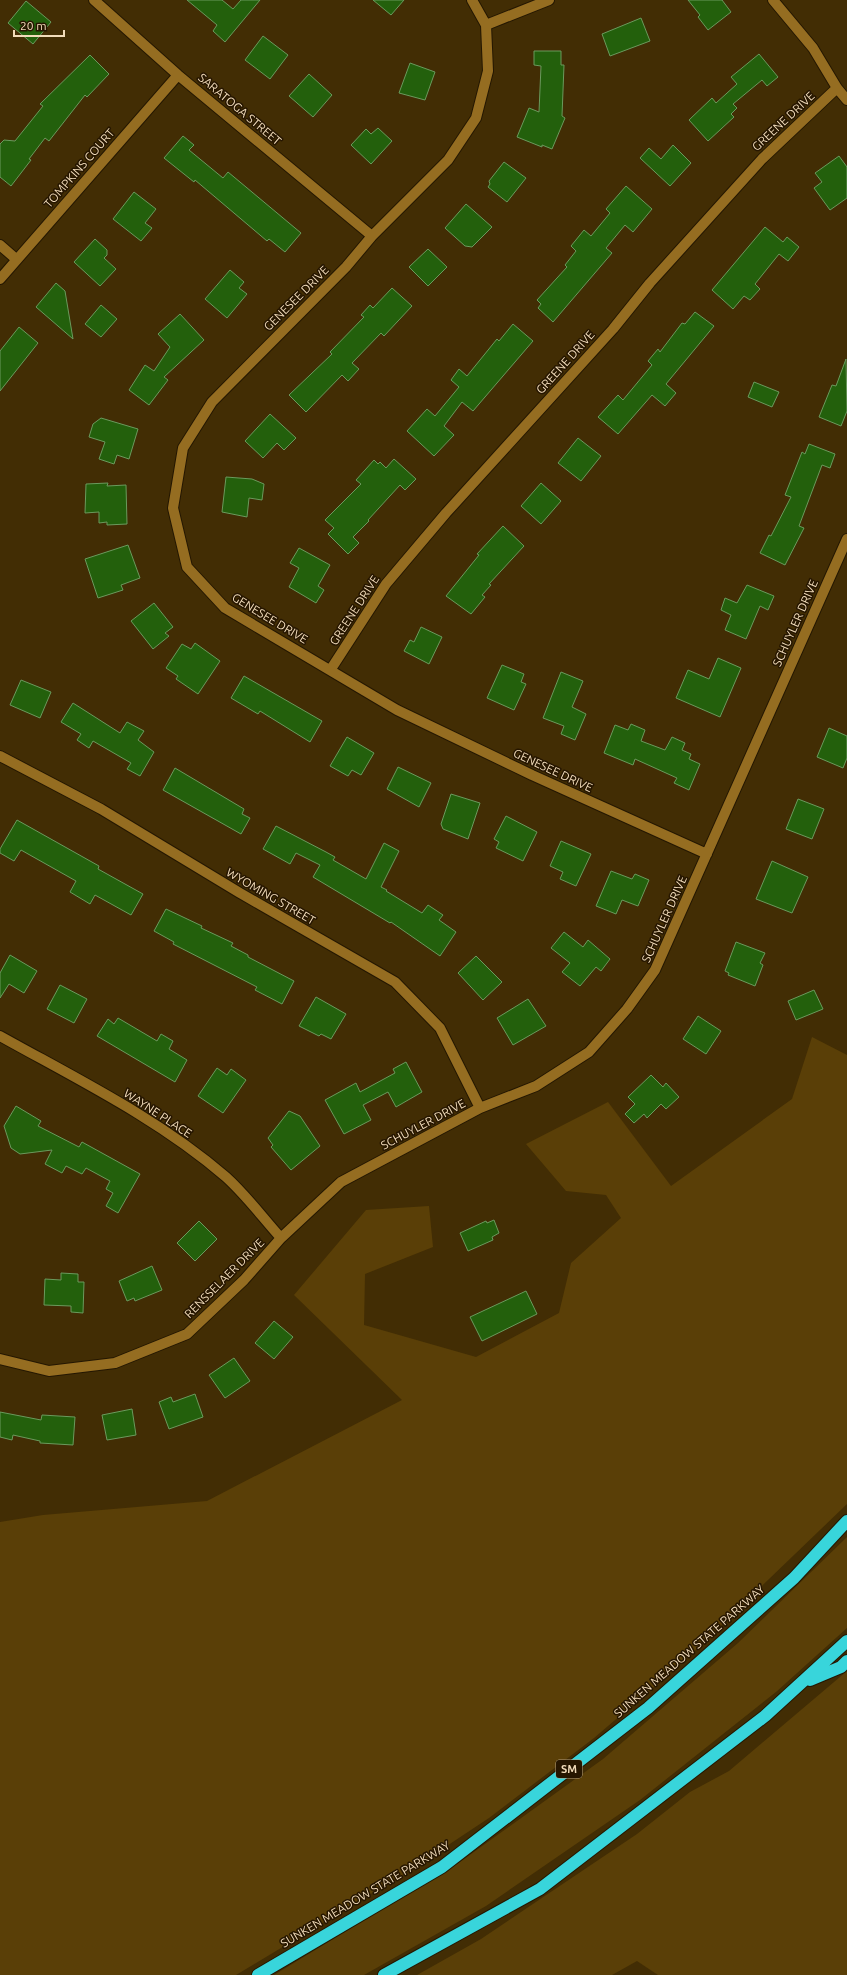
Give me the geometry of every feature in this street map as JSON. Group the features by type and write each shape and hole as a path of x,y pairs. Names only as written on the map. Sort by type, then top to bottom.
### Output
{"highway":[{"name":"SUNKEN MEADOW STATE PARKWAY","path":"258,1975 442,1867 648,1708 794,1578 847,1521"},
{"path":"384,1975 540,1889 766,1716 847,1641"},
{"path":"801,1683 841,1667 847,1662"}],"street":[{"name":"SARATOGA STREET","path":"94,0 178,74 372,236"},
{"name":"GENESEE DRIVE","path":"472,0 486,25 488,71 476,118 448,160 372,236 346,267 212,402 183,448 173,508 187,567 225,608 331,669 397,710 532,775 707,854"},
{"path":"486,25 549,0"},
{"path":"773,0 813,48 837,88 847,100"},
{"name":"TOMPKINS COURT","path":"0,279 178,74"},
{"name":"GREENE DRIVE","path":"331,669 386,584 446,513 613,329 650,283 756,164 837,88"},
{"path":"0,245 16,259"},
{"name":"SCHUYLER DRIVE","path":"281,1238 341,1182 480,1108 536,1086 590,1052 627,1009 655,970 847,539"},
{"name":"WYOMING STREET","path":"0,756 101,809 240,893 395,982 440,1028 480,1108"},
{"name":"WAYNE PLACE","path":"0,1036 135,1112 194,1152 227,1178 281,1238"},
{"name":"RENSSELAER DRIVE","path":"0,1359 49,1371 115,1363 187,1334 244,1280 281,1238"}],"shaded area":[{"path":"812,1037 847,1055 847,1504 684,1661 594,1738 489,1818 412,1869 236,1975 0,1975 0,1522 43,1515 207,1501 402,1400 294,1295 366,1210 429,1206 433,1247 365,1274 364,1325 476,1357 559,1313 571,1263 621,1218 606,1195 566,1191 526,1144 608,1102 671,1186 792,1099"},
{"path":"847,1537 847,1628 776,1692 640,1800 486,1906 364,1975 274,1975 460,1862 603,1759 738,1643"},
{"path":"847,1671 847,1975 658,1975 637,1961 612,1975 417,1975 481,1939 637,1834 690,1792 729,1771"}],"building":[{"path":"187,0 222,0 233,9 241,0 260,0 225,42 213,31 217,25"},
{"path":"373,0 404,0 391,15"},
{"path":"688,0 722,0 731,12 708,30 698,17 700,15"},
{"path":"26,1 51,22 33,44 8,23"},
{"path":"641,18 650,41 610,56 602,34"},
{"path":"263,36 288,55 270,79 245,60"},
{"path":"534,51 561,51 561,65 564,65 562,116 565,118 552,149 542,145 542,147 517,137 529,108 539,112 541,66 534,65"},
{"path":"759,54 778,77 767,86 762,80 733,104 737,108 731,114 734,117 708,141 689,120 712,98 716,103 737,84 731,77"},
{"path":"90,55 109,74 87,97 85,95 49,141 45,138 29,159 31,160 11,186 0,177 0,144 4,140 15,141 43,106 40,104"},
{"path":"410,63 435,72 425,100 399,93"},
{"path":"309,74 332,95 313,117 289,96"},
{"path":"378,128 392,141 371,164 351,145 366,129 371,134"},
{"path":"183,136 194,145 189,150 223,178 228,172 301,233 285,252 269,239 267,241 195,180 194,182 164,158"},
{"path":"673,145 691,163 670,186 640,158 649,148 661,159"},
{"path":"839,156 847,167 847,198 830,210 814,188 822,182 815,173"},
{"path":"504,162 526,178 507,202 488,187 490,184 489,181"},
{"path":"626,186 652,209 633,232 625,225 606,248 612,253 553,322 538,308 541,304 537,300 567,267 565,265 576,251 571,246 584,230 591,236 610,213 606,209"},
{"path":"134,192 156,209 145,223 152,228 141,241 113,219"},
{"path":"466,204 492,227 472,247 465,246 445,228"},
{"path":"765,227 783,242 787,237 799,247 788,261 779,254 755,284 760,289 750,300 744,296 733,309 712,290"},
{"path":"95,239 107,250 107,255 104,258 116,269 100,286 74,262"},
{"path":"428,249 447,267 428,286 409,267"},
{"path":"230,270 244,282 239,288 247,294 227,318 205,299"},
{"path":"56,283 65,291 73,339 36,307"},
{"path":"392,288 412,306 384,336 381,333 352,363 359,369 348,381 342,375 306,412 289,395 332,354 330,352 364,317 361,315 370,305 373,308"},
{"path":"101,305 117,319 101,337 85,324"},
{"path":"695,312 714,326 666,384 676,393 665,406 652,395 618,434 598,417 618,395 623,400 652,365 648,361 658,349 660,352 682,323 685,324"},
{"path":"180,314 204,340 164,377 168,380 149,405 129,390 145,365 154,371 170,347 158,334"},
{"path":"513,324 533,341 473,411 462,402 444,426 454,435 434,456 407,431 427,409 435,416 459,387 451,380 459,369 467,376 497,339 499,341"},
{"path":"19,327 38,343 0,391 0,351"},
{"path":"846,359 847,411 841,426 819,417 832,385 836,386"},
{"path":"754,382 779,392 772,407 748,397"},
{"path":"270,414 296,438 284,450 277,443 263,458 245,441"},
{"path":"101,418 138,429 129,459 117,455 114,464 99,459 105,442 89,437 93,424"},
{"path":"578,438 601,456 581,481 558,463"},
{"path":"809,444 835,454 830,468 822,465 799,526 804,528 785,565 760,553 769,535 771,536 791,497 785,495 802,452 805,454"},
{"path":"394,459 416,479 405,490 400,485 368,520 369,521 353,537 359,543 348,554 328,534 334,528 325,520 361,484 356,480 374,460 378,464 380,462 386,468"},
{"path":"226,477 252,479 264,484 262,500 249,498 247,517 222,512"},
{"path":"108,483 107,486 126,485 127,524 107,525 107,522 99,523 99,512 85,513 86,484"},
{"path":"541,483 561,501 541,524 521,506"},
{"path":"503,526 524,546 489,584 491,585 482,595 485,597 471,614 446,596 479,555 477,554"},
{"path":"128,545 140,578 121,585 123,590 98,598 85,559"},
{"path":"299,548 330,565 318,586 324,590 316,603 289,587 299,568 290,563"},
{"path":"747,585 774,596 768,610 760,606 746,639 725,630 731,615 721,610 725,598 737,603"},
{"path":"154,603 173,627 165,633 169,636 153,649 131,621"},
{"path":"421,627 442,637 429,664 404,651 410,640 414,642"},
{"path":"195,643 220,661 198,694 176,679 178,676 166,668 182,644 191,649"},
{"path":"718,658 741,668 720,717 676,698 688,670 709,679"},
{"path":"502,665 524,674 521,682 526,684 514,710 487,698"},
{"path":"561,672 583,681 572,707 586,714 575,740 561,734 564,726 543,718"},
{"path":"244,676 322,721 310,742 260,711 258,714 231,698"},
{"path":"21,680 51,692 40,718 10,705"},
{"path":"73,703 120,733 127,722 144,731 138,740 154,752 140,776 127,769 131,763 93,741 89,748 77,740 81,734 61,722"},
{"path":"631,724 645,730 641,741 665,750 672,737 685,743 682,750 691,754 689,759 700,764 689,790 674,783 677,778 635,759 633,765 604,753 615,725 628,730"},
{"path":"829,728 847,736 847,758 843,768 817,757"},
{"path":"347,737 374,753 361,775 352,770 348,776 330,766"},
{"path":"398,767 431,783 419,807 387,789"},
{"path":"175,768 244,809 242,814 250,818 241,834 163,790"},
{"path":"451,794 480,803 468,839 443,829 441,824"},
{"path":"798,799 824,809 812,839 786,829"},
{"path":"506,816 537,832 523,861 496,848 499,842 494,839"},
{"path":"17,820 99,866 98,869 143,894 131,915 95,895 90,904 70,892 76,881 21,850 14,861 0,853 0,849"},
{"path":"276,826 335,857 333,860 366,879 384,843 399,851 381,887 422,913 428,905 443,915 439,920 456,932 440,956 391,922 390,923 313,877 320,865 296,853 290,864 263,849"},
{"path":"561,841 591,854 576,886 560,879 563,872 550,866"},
{"path":"772,861 808,877 792,913 756,899"},
{"path":"611,871 632,879 635,874 649,880 638,906 622,900 616,914 596,906"},
{"path":"166,909 233,943 231,946 248,955 248,957 294,981 282,1004 255,990 257,987 173,944 174,942 154,931"},
{"path":"564,932 583,947 588,940 610,959 601,971 596,967 580,986 562,972 570,963 551,948"},
{"path":"736,942 765,953 760,963 763,965 755,986 728,975 729,973 725,971"},
{"path":"10,955 37,971 24,993 9,984 0,998 0,973"},
{"path":"476,956 502,982 483,1000 458,973"},
{"path":"60,985 87,999 74,1023 47,1009"},
{"path":"814,990 823,1009 796,1020 788,1001"},
{"path":"316,997 346,1014 331,1039 321,1034 319,1036 299,1026"},
{"path":"528,999 546,1026 513,1045 497,1018"},
{"path":"698,1016 721,1031 706,1054 683,1039"},
{"path":"118,1018 157,1041 161,1034 173,1041 169,1049 187,1060 175,1082 97,1036 108,1019 114,1024"},
{"path":"406,1062 422,1092 396,1107 388,1092 363,1105 371,1120 344,1134 325,1100 356,1083 360,1092 395,1073 393,1069"},
{"path":"217,1068 227,1075 231,1069 246,1080 223,1113 198,1096"},
{"path":"651,1075 663,1087 666,1083 679,1097 666,1109 661,1104 647,1118 644,1114 634,1123 625,1114 635,1104 628,1097"},
{"path":"16,1106 41,1121 38,1126 79,1147 82,1142 140,1174 118,1213 106,1206 113,1193 106,1189 110,1181 86,1168 82,1174 66,1166 62,1173 45,1164 52,1150 20,1154 11,1148 4,1126"},
{"path":"289,1111 300,1116 320,1146 291,1170 271,1147 273,1145 268,1138"},
{"path":"494,1220 499,1233 492,1237 493,1240 468,1251 460,1233 486,1221 487,1223"},
{"path":"199,1221 217,1239 195,1261 177,1243"},
{"path":"152,1266 162,1290 135,1301 134,1298 127,1301 119,1281"},
{"path":"61,1273 78,1274 78,1282 84,1282 83,1313 71,1312 71,1306 44,1305 45,1279 61,1280"},
{"path":"526,1291 537,1314 482,1341 470,1317"},
{"path":"274,1321 293,1337 274,1359 255,1343"},
{"path":"234,1358 250,1381 225,1398 209,1375"},
{"path":"195,1394 203,1417 169,1429 159,1402 171,1397 173,1402"},
{"path":"132,1409 136,1435 107,1440 102,1415"},
{"path":"0,1412 41,1420 42,1415 75,1417 73,1445 40,1443 40,1441 13,1435 12,1440 0,1437"}]}
